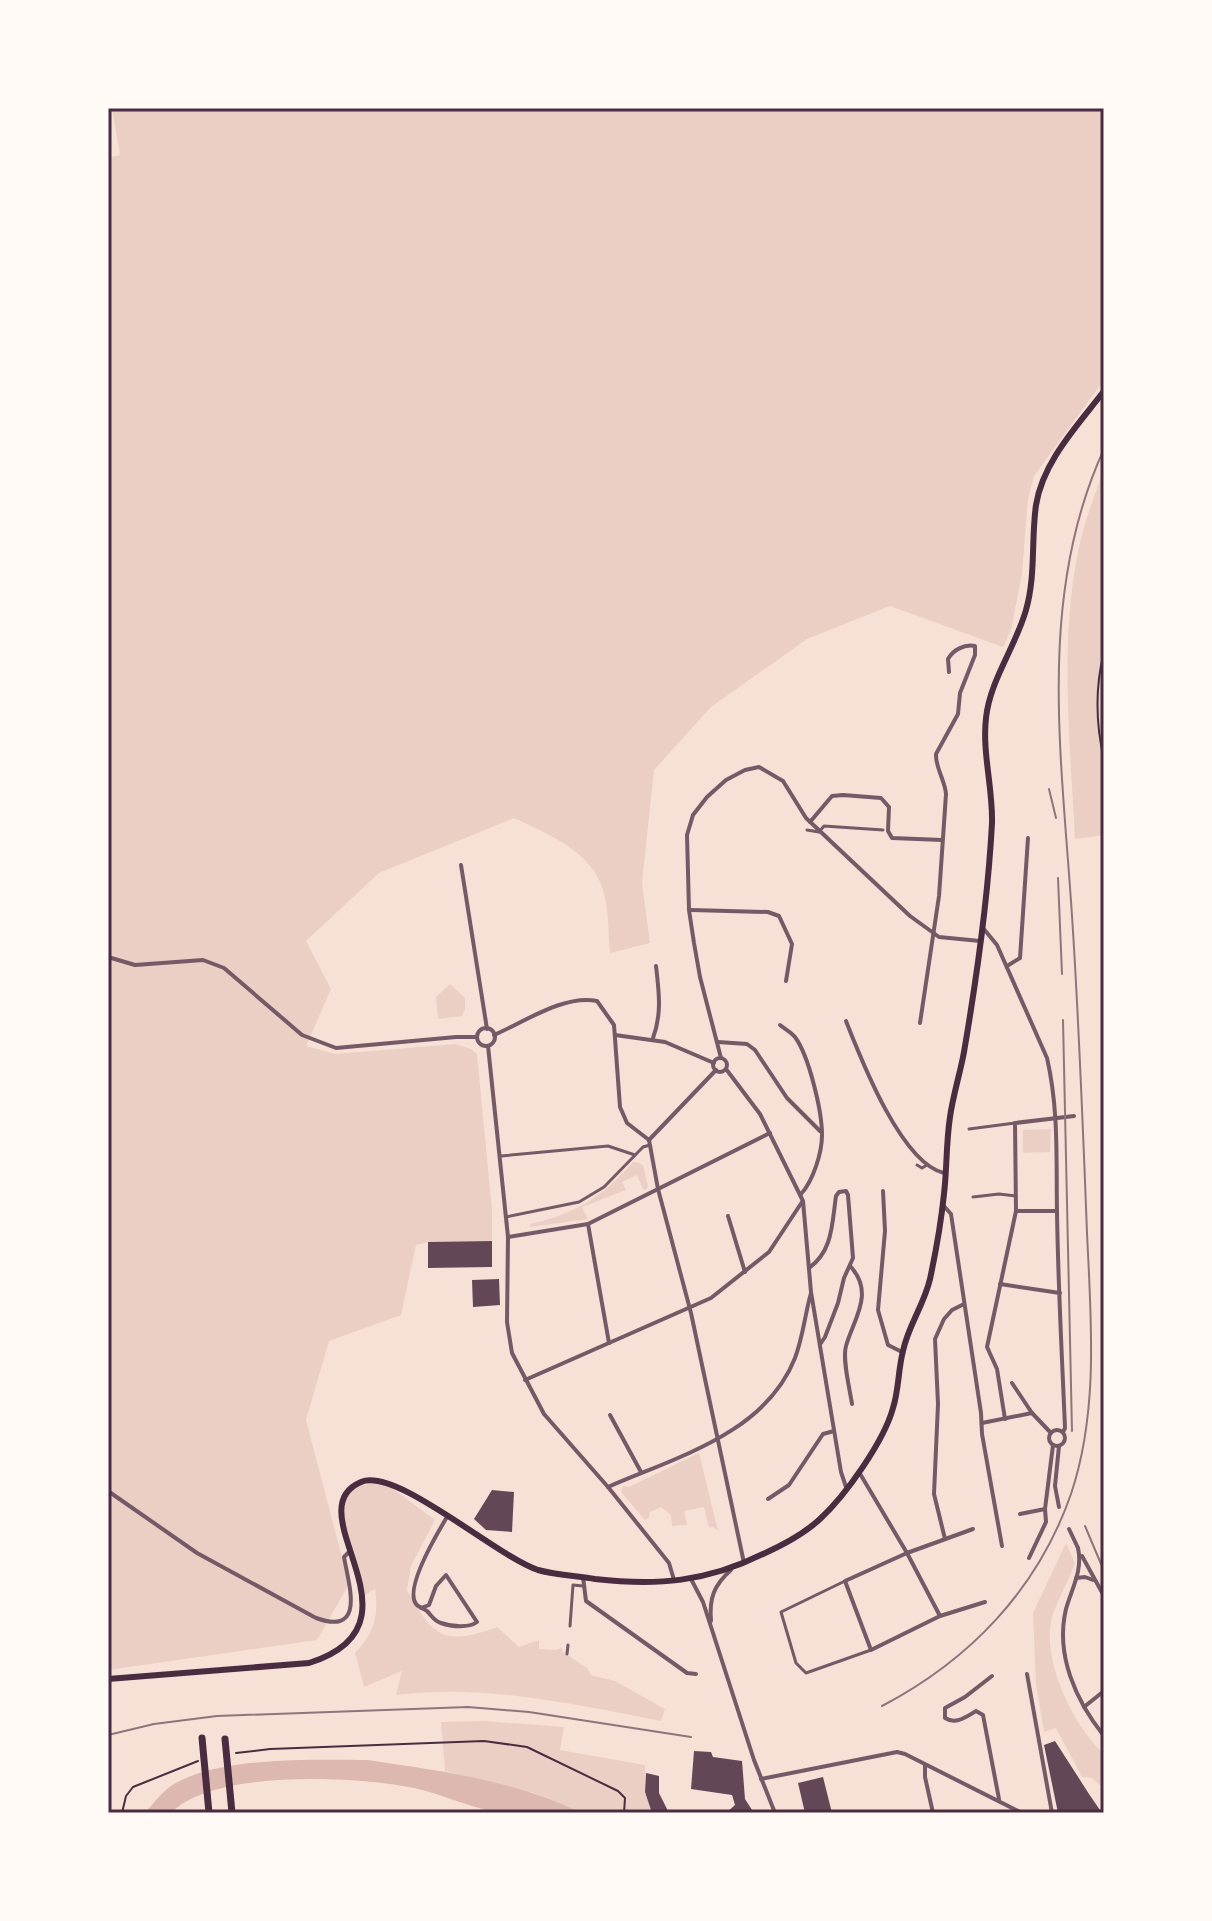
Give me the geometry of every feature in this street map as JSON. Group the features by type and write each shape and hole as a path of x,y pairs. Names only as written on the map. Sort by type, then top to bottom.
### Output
{"highway":[{"path":"202,1738 209,1813"},
{"path":"225,1739 232,1813"}],"main road":[{"path":"108,1679 309,1663 326,1657 348,1643 361,1624 363,1596 341,1519 344,1499 357,1484 377,1479 391,1483 527,1565 546,1572 647,1584 691,1579 736,1567 810,1528 827,1512 859,1471 878,1444 891,1415 902,1352 929,1284 943,1205 950,1114 963,1059 980,941 992,822 991,782 985,744 987,710 1019,633 1029,598 1040,488 1062,446 1104,391"}],"street":[{"path":"920,1023 939,896 946,794 945,781 935,761 936,754 958,714 960,693 975,655 975,646 953,652 948,659 949,672"},
{"path":"846,1487 811,1292 803,1201 760,1114 726,1069 727,1062 721,1058 700,977 689,910 689,824 707,797 726,780 759,767 783,781 819,832 910,916 939,937 980,941"},
{"path":"810,822 832,796 881,798 889,807 888,831 892,838 942,840"},
{"path":"819,832 824,826 883,830"},
{"path":"807,830 819,832"},
{"path":"1007,966 1020,958 1028,838"},
{"path":"461,865 487,1029 494,1035"},
{"path":"689,910 768,912 779,916 792,944 786,981"},
{"path":"982,926 997,945 1047,1058 1057,1118 1065,1439 1056,1446 1045,1509 1046,1522 1029,1558"},
{"path":"108,957 135,965 203,960 224,968 302,1035 336,1048 477,1037"},
{"path":"653,1039 659,1023 660,999 656,966"},
{"path":"494,1035 582,997 597,1001 614,1025 620,1107 627,1123 649,1142 658,1189 690,1308 744,1563"},
{"path":"846,1021 891,1120 927,1165 946,1173"},
{"path":"780,1025 796,1039 821,1118 820,1152 808,1187 800,1194"},
{"path":"487,1029 479,1032 477,1037 480,1044 488,1046 493,1043 494,1035"},
{"path":"615,1035 653,1039 714,1063"},
{"path":"717,1042 747,1044 755,1050 787,1098 822,1132"},
{"path":"488,1046 508,1237 507,1322 512,1353 544,1414 669,1563 674,1582"},
{"path":"714,1063 721,1058"},
{"path":"714,1063 716,1070"},
{"path":"716,1070 726,1069"},
{"path":"506,1217 579,1202 604,1187 716,1070"},
{"path":"969,1129 1074,1116"},
{"path":"1005,1419 997,1369 987,1347 1016,1211 1015,1123"},
{"path":"508,1237 588,1224 770,1133"},
{"path":"501,1156 608,1146 635,1155"},
{"path":"917,1165 922,1168 927,1165"},
{"path":"809,1268 828,1244 836,1196 843,1191 848,1195 853,1258 821,1343"},
{"path":"883,1191 885,1231 878,1310 888,1345 902,1352"},
{"path":"973,1197 1016,1196"},
{"path":"525,1380 711,1298 769,1252 803,1201"},
{"path":"943,1205 951,1214 982,1434 1002,1546"},
{"path":"1016,1211 1057,1211"},
{"path":"728,1216 745,1272"},
{"path":"588,1224 609,1343"},
{"path":"851,1267 859,1281 861,1309 846,1346 852,1404"},
{"path":"1000,1284 1060,1293"},
{"path":"608,1487 719,1440 766,1403 786,1374 799,1346 811,1292"},
{"path":"945,1539 934,1494 938,1404 935,1339 944,1319 964,1304"},
{"path":"1012,1383 1032,1413 1051,1433"},
{"path":"982,1423 1032,1413"},
{"path":"610,1415 641,1472"},
{"path":"1059,1507 1055,1486 1056,1446 1049,1439 1056,1430 1063,1432"},
{"path":"768,1499 789,1485 823,1434 834,1431"},
{"path":"859,1471 940,1616"},
{"path":"108,1491 197,1553 316,1618 333,1624 341,1622 352,1605 344,1557 350,1551"},
{"path":"1020,1514 1045,1509"},
{"path":"421,1608 429,1605 436,1586 446,1575 477,1622 461,1626 440,1623 421,1608 414,1598 424,1558 447,1517"},
{"path":"973,1529 907,1553 781,1612 796,1663 806,1673 871,1650 940,1616 985,1602"},
{"path":"1069,1529 1104,1596"},
{"path":"1078,1548 1080,1558 1066,1610 1064,1636 1067,1664 1083,1707 1104,1736"},
{"path":"736,1567 717,1584 710,1599 713,1632 720,1666 775,1813"},
{"path":"708,1574 717,1584"},
{"path":"583,1577 586,1601 687,1673 696,1674"},
{"path":"1076,1578 1095,1581"},
{"path":"691,1579 699,1590 713,1632"},
{"path":"845,1581 871,1650"},
{"path":"570,1626 573,1585 583,1586"},
{"path":"567,1654 568,1645"},
{"path":"1027,1674 1052,1813"},
{"path":"992,1676 945,1708 944,1713 945,1718 957,1722 976,1711 983,1715 1000,1801"},
{"path":"1083,1707 1104,1691"},
{"path":"761,1779 892,1752 905,1754 1022,1813"},
{"path":"925,1765 933,1813"}],"path":[{"path":"1104,652 1098,677 1099,737 1104,760"},
{"path":"228,1753 484,1741 527,1747 618,1791 625,1798 624,1813"},
{"path":"122,1813 126,1796 133,1787 204,1757"}],"shaded area":[{"path":"112,108 1104,108 1104,380 1034,476 1028,499 1022,574 1011,630 1003,647 890,606 807,639 711,707 654,770 642,883 650,943 610,953 605,897 597,876 567,845 514,818 379,873 306,941 331,989 306,1046 336,1054 455,1044 477,1054 492,1210 492,1241 416,1245 401,1315 329,1341 306,1420 349,1584 317,1640 108,1670 108,158 120,155"},
{"path":"1104,469 1104,835 1075,839 1068,682 1070,603 1084,527"},
{"path":"450,984 465,998 465,1009 462,1016 438,1019 436,997"},
{"path":"1051,1129 1050,1152 1023,1153 1023,1130"},
{"path":"633,1162 643,1165 648,1186 646,1190 637,1175 622,1182 626,1190 582,1207 588,1219 530,1227 530,1224 561,1215 599,1195"},
{"path":"699,1453 718,1531 709,1528 704,1507 684,1511 687,1525 672,1526 671,1515 661,1507 650,1512 645,1520 621,1492 623,1486 629,1487"},
{"path":"375,1483 389,1486 435,1520 411,1566 407,1590 432,1627 451,1636 463,1636 497,1627 519,1647 539,1640 539,1649 562,1648 591,1675 615,1681 665,1709 661,1721 562,1702 496,1694 429,1692 396,1695 402,1671 364,1687 355,1653 374,1624 375,1589 363,1596 347,1543 344,1514 351,1492 359,1486"},
{"path":"1066,1543 1075,1563 1053,1614 1051,1650 1055,1670 1071,1709 1092,1742 1104,1754 1104,1789 1092,1778 1082,1777 1056,1728 1044,1732 1036,1684 1033,1613"},
{"path":"484,1721 564,1727 560,1750 645,1765 645,1792 652,1813 581,1813 534,1793 445,1771 441,1722"},
{"path":"368,1760 503,1785 530,1792 581,1813 527,1815 496,1812 414,1788 323,1779 251,1783 219,1789 191,1799 171,1813 145,1813 171,1786 213,1769 266,1762"}],"building":[{"path":"492,1241 492,1267 428,1268 428,1242"},
{"path":"499,1279 500,1305 473,1307 472,1280"},
{"path":"492,1490 514,1492 512,1532 486,1530 474,1519"},
{"path":"1055,1741 1102,1813 1058,1813 1044,1745"},
{"path":"694,1751 711,1752 713,1757 742,1761 745,1799 754,1813 726,1813 735,1805 732,1795 691,1789"},
{"path":"646,1773 659,1776 659,1793 669,1813 652,1813 645,1792"},
{"path":"823,1777 832,1813 805,1813 798,1783"}],"railway":[{"path":"882,1706 914,1688 972,1644 1020,1591 1040,1561 1071,1494 1086,1430 1091,1365 1090,1298 1059,679 1061,620 1069,562 1083,505 1104,449"},
{"path":"1049,789 1056,818"},
{"path":"1058,878 1062,974"},
{"path":"1063,1020 1072,1431"},
{"path":"1085,1526 1104,1571"},
{"path":"108,1735 154,1724 217,1716 468,1707 529,1712 691,1737"}]}
